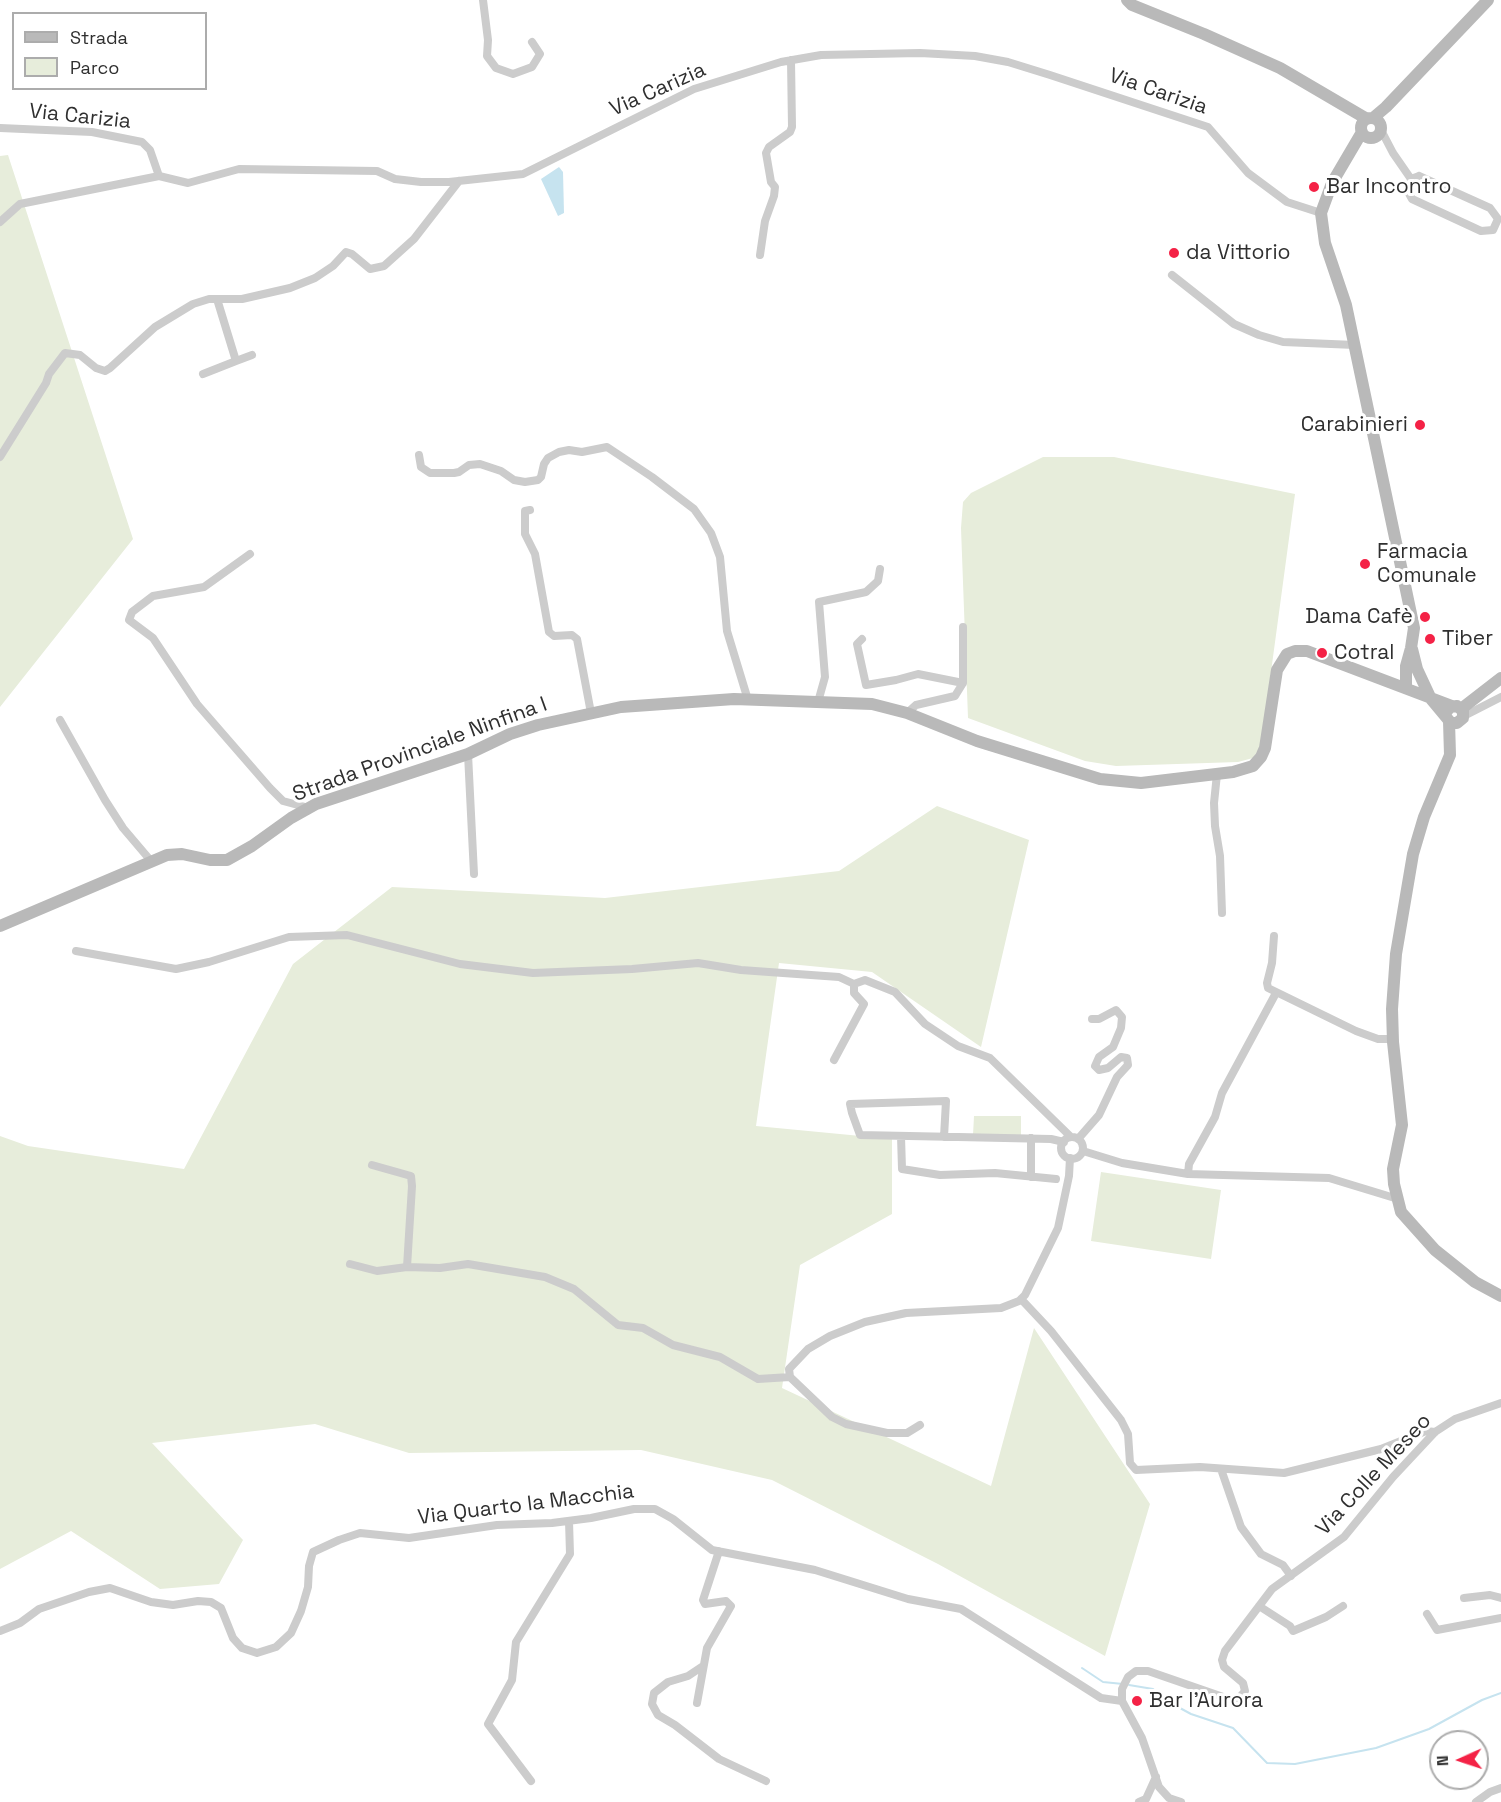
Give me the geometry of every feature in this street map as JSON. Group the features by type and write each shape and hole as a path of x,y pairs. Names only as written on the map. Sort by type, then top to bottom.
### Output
{"main road":[{"path":"1127,0 1132,5 1280,68 1355,113 1371,127"},
{"path":"1406,688 1411,667 1414,628 1355,345 1346,305 1325,243 1321,213 1332,183 1355,146 1386,107 1488,0"},
{"name":"Strada Provinciale Ninfina I","path":"0,926 152,861 174,854 210,860 227,860 252,846 291,818 366,786 468,754 523,730 556,720 621,707 678,702 748,700 872,704 907,713 977,741 1100,779 1141,783 1248,768 1261,758 1265,748 1275,678 1280,663 1291,652 1307,651 1390,681 1431,699"},
{"path":"1390,681 1411,667"},
{"path":"1411,667 1431,699 1455,715"},
{"path":"1501,678 1455,715 1450,755 1424,817 1413,854 1396,954 1392,1009 1402,1125 1393,1169 1401,1212 1435,1250 1475,1282 1501,1296"}],"street":[{"path":"483,0 491,31 487,56 496,68 513,74 532,67 540,54 532,42"},
{"name":"Via Carizia","path":"0,128 92,132 142,142 150,150 159,176 188,183 239,169 377,171 395,179 421,182 459,181 523,174 694,89 790,60 821,55 920,53 975,56 1008,62 1129,99 1208,127 1248,173 1287,202 1321,213"},
{"path":"760,255 765,221 775,187 771,182 766,153 769,147 790,132 792,127 790,60"},
{"path":"1371,127 1387,142 1411,180"},
{"path":"0,222 20,204 159,176"},
{"path":"1419,176 1490,208 1498,219 1493,230 1481,231 1412,199 1407,190 1411,180 1419,176"},
{"path":"0,457 46,383 49,374 65,353 80,355 96,368 105,371 155,327 193,304 217,299 242,299 290,288 315,278 333,266 346,252 352,254 370,269 384,266 414,239 459,181"},
{"path":"1172,275 1234,324 1259,335 1283,342 1355,345"},
{"path":"217,299 236,361"},
{"path":"203,374 252,355"},
{"path":"419,455 421,467 430,473 459,472 469,465 480,464 501,471 514,480 525,482 538,480 548,458 559,452 569,450 582,452 608,447 652,477 694,509 711,533 720,557 727,632 748,700"},
{"path":"530,510 525,512 525,534 535,554 549,632 554,636 572,635 577,639 591,712"},
{"path":"250,554 204,587 153,596 132,612 129,620 153,638 197,704 270,788 283,801 310,808"},
{"path":"818,702 825,677 819,603 866,592 879,581 880,568"},
{"path":"907,713 916,705 955,696 963,683 963,627"},
{"path":"862,639 857,644 866,685 918,674 963,683"},
{"path":"1455,715 1501,697"},
{"path":"60,720 111,810 123,828 152,861"},
{"path":"468,754 474,874"},
{"path":"1216,774 1214,803 1220,856 1222,913"},
{"path":"76,951 176,969 209,962 289,937 347,935 460,963 533,973 632,969 698,963 741,970 839,977 854,984 865,980 895,992 925,1024 958,1046 990,1058 1071,1140"},
{"path":"1274,936 1268,988 1356,1031 1378,1039 1393,1039"},
{"path":"834,1060 864,1004 854,993 854,984"},
{"path":"1188,1174 1189,1164 1215,1117 1222,1093 1276,993"},
{"path":"944,1137 946,1101 850,1104 860,1135 944,1137 1031,1138 1071,1140 1082,1144 1083,1151 1077,1158 1070,1158 1062,1151 1071,1140 1099,1116 1117,1077 1128,1065 1126,1058 1121,1057 1108,1068 1099,1070 1095,1066 1099,1057 1113,1047 1122,1017 1116,1010 1099,1019 1092,1019"},
{"path":"901,1136 902,1170 940,1175 995,1173 1056,1179"},
{"path":"1031,1138 1031,1177"},
{"path":"1083,1151 1122,1163 1188,1174 1329,1178 1398,1199"},
{"path":"920,1425 907,1433 887,1433 846,1424 832,1418 790,1377 789,1369 808,1349 830,1336 865,1322 906,1313 1001,1308 1021,1299 1058,1228 1069,1176 1070,1158"},
{"path":"372,1165 411,1176 407,1268"},
{"path":"350,1264 377,1271 440,1268 468,1264 544,1277 574,1288 618,1325 644,1328 673,1345 720,1357 758,1379 790,1377"},
{"path":"1021,1299 1051,1331 1121,1420 1128,1434 1130,1463 1136,1470 1172,1467 1284,1473 1381,1449 1426,1431 1435,1432"},
{"name":"Via Colle Meseo","path":"1122,1701 1122,1689 1128,1677 1136,1671 1148,1671 1228,1699 1239,1698 1245,1691 1243,1683 1224,1667 1222,1660 1226,1651 1272,1589 1344,1537 1435,1432 1455,1419 1501,1403"},
{"path":"1221,1469 1241,1527 1261,1554 1282,1564 1291,1576"},
{"name":"Via Quarto la Macchia","path":"0,1630 20,1623 39,1609 89,1592 110,1588 151,1602 173,1605 198,1601 211,1602 221,1608 233,1638 242,1648 257,1653 276,1647 291,1633 308,1587 309,1566 314,1552 339,1540 360,1533 409,1538 497,1525 569,1521 634,1509 655,1509 673,1518 712,1550 815,1570 908,1599 961,1610 1101,1698 1122,1701"},
{"path":"531,1781 488,1724 512,1680 516,1642 570,1554 569,1521"},
{"path":"697,1703 706,1648 731,1606 726,1601 705,1604 703,1600 719,1551"},
{"path":"1464,1598 1490,1595 1501,1598"},
{"path":"1259,1606 1290,1626 1293,1631 1326,1617 1343,1606"},
{"path":"1427,1614 1437,1630 1501,1618"},
{"path":"704,1666 688,1676 668,1682 654,1693 652,1704 658,1714 719,1759 766,1781"},
{"path":"1122,1701 1142,1738 1159,1787 1169,1798 1181,1802"},
{"path":"1139,1802 1146,1799 1156,1777"},
{"path":"1476,1802 1490,1792 1501,1788"}],"green space":[{"path":"8,155 133,539 0,707 0,156"},
{"path":"1043,457 1114,457 1295,494 1261,746 1253,758 1238,762 1116,766 1085,761 968,718 961,528 963,502 971,493"},
{"path":"937,806 1029,840 981,1047 872,972 779,963 756,1126 892,1139 892,1214 800,1265 782,1388 991,1486 1034,1328 1150,1504 1105,1656 938,1564 772,1480 641,1450 409,1453 315,1424 152,1443 243,1540 219,1584 160,1589 71,1531 0,1569 0,1136 28,1146 184,1169 293,964 392,887 605,898 839,871"},
{"path":"974,1116 1021,1116 1021,1136 973,1135"},
{"path":"1101,1172 1221,1190 1211,1259 1091,1241"}],"water":[{"path":"559,167 563,172 564,213 558,216 541,179"}],"waterway":[{"path":"1082,1668 1103,1682 1123,1684"},
{"path":"1129,1685 1153,1689 1167,1701 1191,1714 1233,1728 1267,1763 1295,1764 1376,1748 1429,1729 1482,1700 1501,1693"}],"place":[{"name":"Bar Incontro","path":"1314,187"},
{"name":"da Vittorio","path":"1174,253"},
{"name":"Carabinieri","path":"1420,425"},
{"name":"Farmacia Comunale","path":"1365,564"},
{"name":"Dama Cafè","path":"1425,617"},
{"name":"Tiber","path":"1430,639"},
{"name":"Cotral","path":"1322,653"},
{"name":"Bar l'Aurora","path":"1137,1701"}]}
